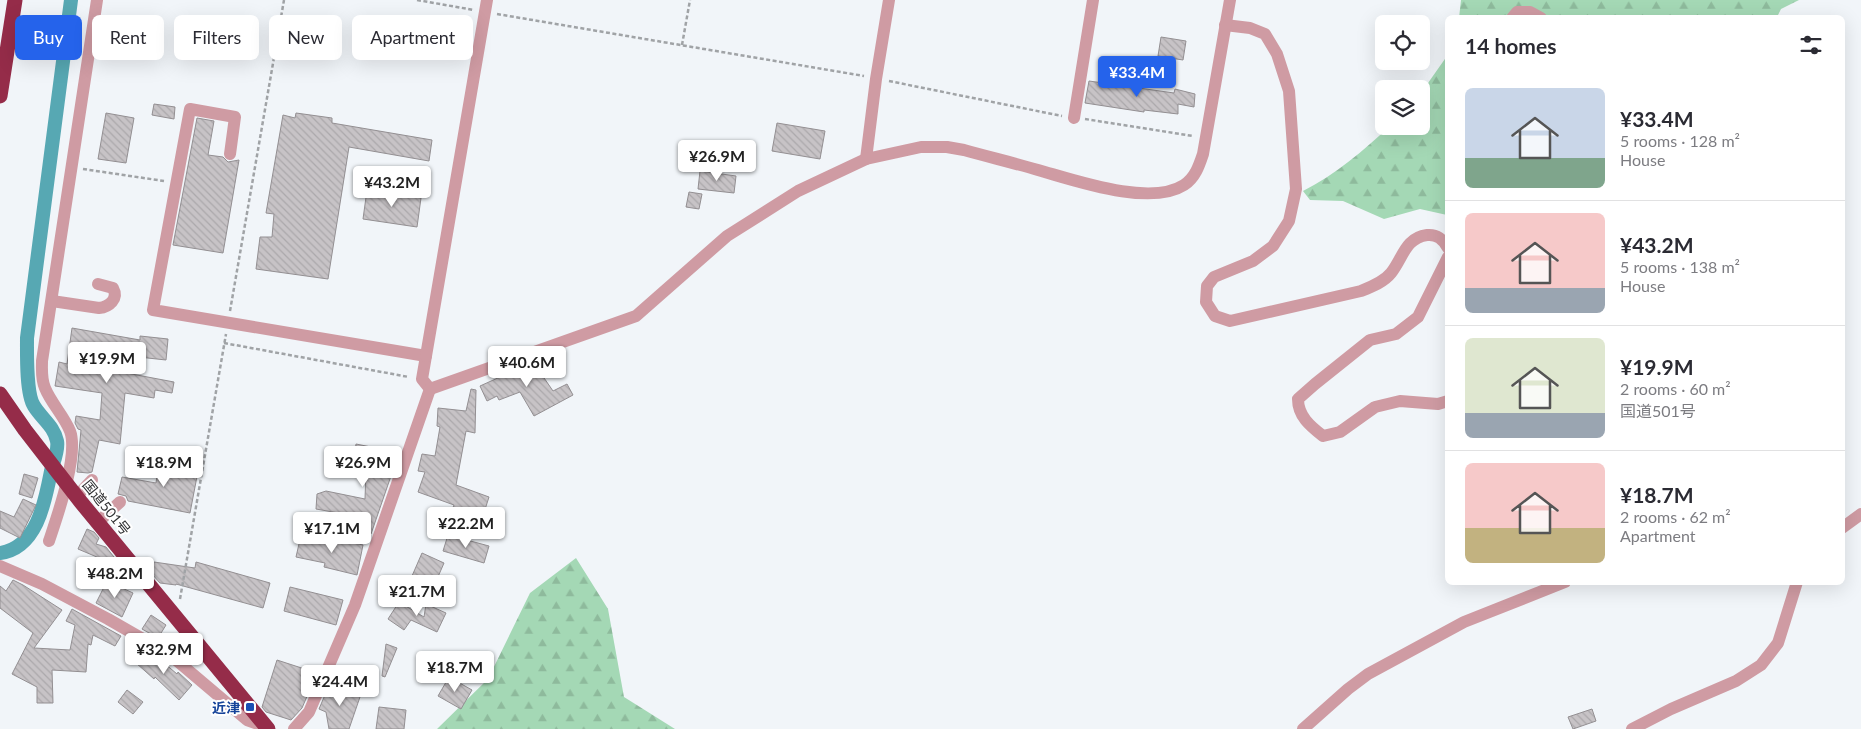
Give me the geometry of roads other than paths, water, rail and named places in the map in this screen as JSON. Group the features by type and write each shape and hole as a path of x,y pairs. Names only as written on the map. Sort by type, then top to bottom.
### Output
{"highway":[{"path":"0,96 15,0"},
{"name":"国道501号","path":"0,394 43,454 267,728"}],"street":[{"path":"49,541 63,502 63,479 73,440 67,424 45,388 42,378 43,352 97,0"},
{"path":"866,159 876,78 889,0"},
{"path":"1074,118 1093,0"},
{"path":"426,384 636,316 727,236 798,191 866,159 921,147 947,148 964,150 1093,186 1133,193 1165,192 1183,186 1194,176 1203,154 1230,0"},
{"path":"299,727 309,712 355,605 426,384 426,356 486,6"},
{"path":"1514,15 1517,12 1530,12 1536,15"},
{"path":"1225,25 1250,28 1265,34 1277,54 1289,91 1296,189 1289,221 1274,246 1253,262 1214,277 1207,286 1206,302 1215,316 1230,321 1361,291 1390,274 1410,241 1419,236 1432,234 1445,242"},
{"path":"230,154 236,117 190,109 154,310 426,356"},
{"path":"1445,263 1418,317 1396,334 1370,340 1304,394 1298,400 1298,409 1308,425 1322,436 1340,432 1375,407 1400,402 1445,403"},
{"path":"52,301 99,308 105,307 114,298 116,292 113,288 98,284"},
{"path":"77,496 92,480"},
{"path":"98,522 120,502"},
{"path":"1845,526 1861,514"},
{"path":"0,566 42,584 92,610 169,654 247,720 267,728"},
{"path":"1303,729 1368,674 1464,622 1556,585"},
{"path":"1632,729 1671,709 1736,681 1760,665 1778,643 1796,585"}],"waterway":[{"path":"0,553 13,549 31,533 42,509 56,456 57,441 53,431 31,400 27,338 71,0"}],"place":[{"name":"近津","path":"250,707"}]}
